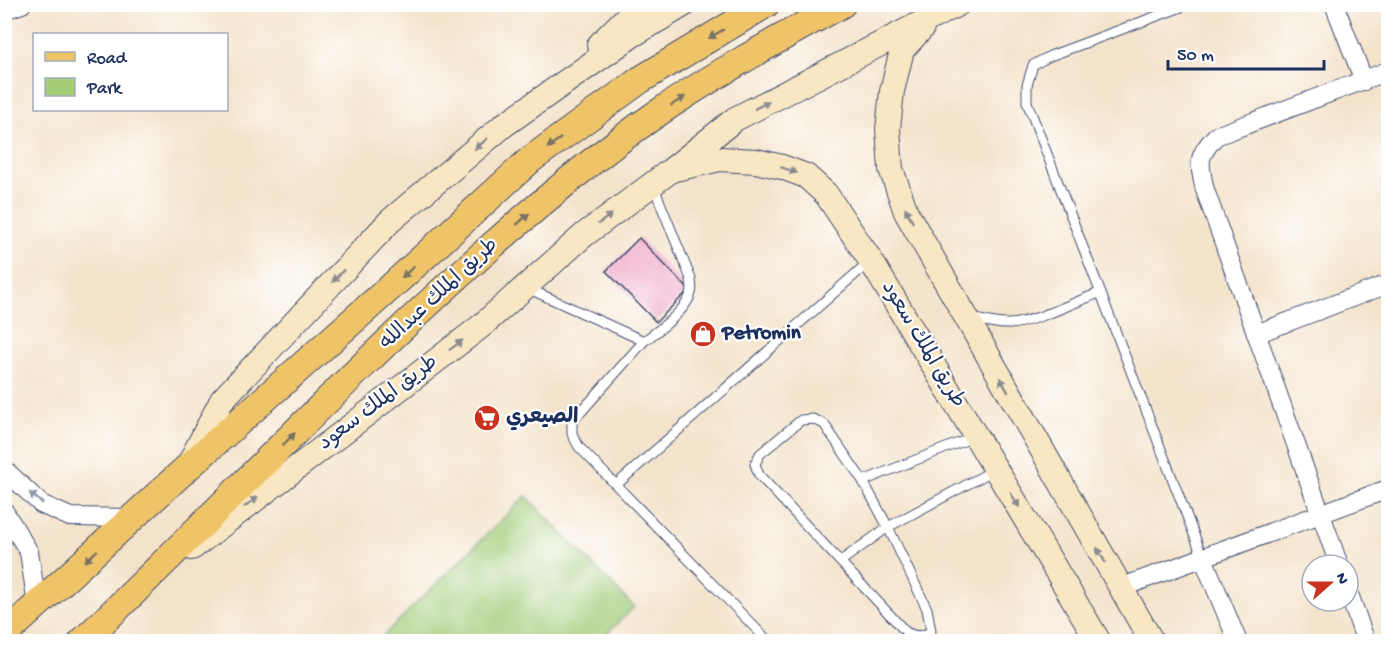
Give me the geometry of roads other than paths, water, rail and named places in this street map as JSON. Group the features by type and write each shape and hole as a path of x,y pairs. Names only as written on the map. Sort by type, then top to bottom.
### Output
{"main road":[{"path":"567,81 606,37 640,4"},
{"path":"188,466 222,400 390,221 504,125 631,36 685,4"},
{"name":"طريق الملك عبدالله","path":"4,635 188,466 530,160 640,80 766,4"},
{"name":"طريق الملك عبدالله","path":"82,642 414,315 546,198 651,117 760,49 842,4"},
{"path":"954,6 918,31 902,50 892,91 888,129 891,169 906,212 1152,642"},
{"name":"طريق الملك سعود","path":"91,642 138,589 480,327 584,235 735,118 954,6"},
{"name":"طريق الملك سعود","path":"661,177 720,159 756,162 782,167 806,176 826,194 871,261 1099,642"}],"street":[{"path":"4,10 22,4"},
{"path":"1334,4 1364,81"},
{"path":"1335,553 1204,190 1200,166 1203,149 1216,136 1389,71"},
{"path":"1256,334 1389,284"},
{"path":"4,469 41,504 70,517 132,518"},
{"path":"1120,588 1389,489"},
{"path":"4,511 29,552 38,605"},
{"path":"1203,558 1238,642"},
{"path":"1356,613 1366,642"}],"lane":[{"path":"1184,6 1050,56 1034,65 1027,85 1027,102 1203,558"},
{"path":"661,177 691,279 692,291 688,301 644,341 572,422 572,434 579,447 769,642"},
{"path":"616,485 871,261"},
{"path":"525,287 644,341"},
{"path":"965,317 1010,324 1027,320 1099,293"},
{"path":"813,419 824,424 863,481 888,527 927,609 931,632 922,637 906,632 759,475 755,464 760,454 801,420 813,419"},
{"path":"863,481 977,436"},
{"path":"841,561 888,527 996,469"}],"place":[{"name":"Petromin","path":"703,334"},
{"name":"الصيعري","path":"487,418"}]}
